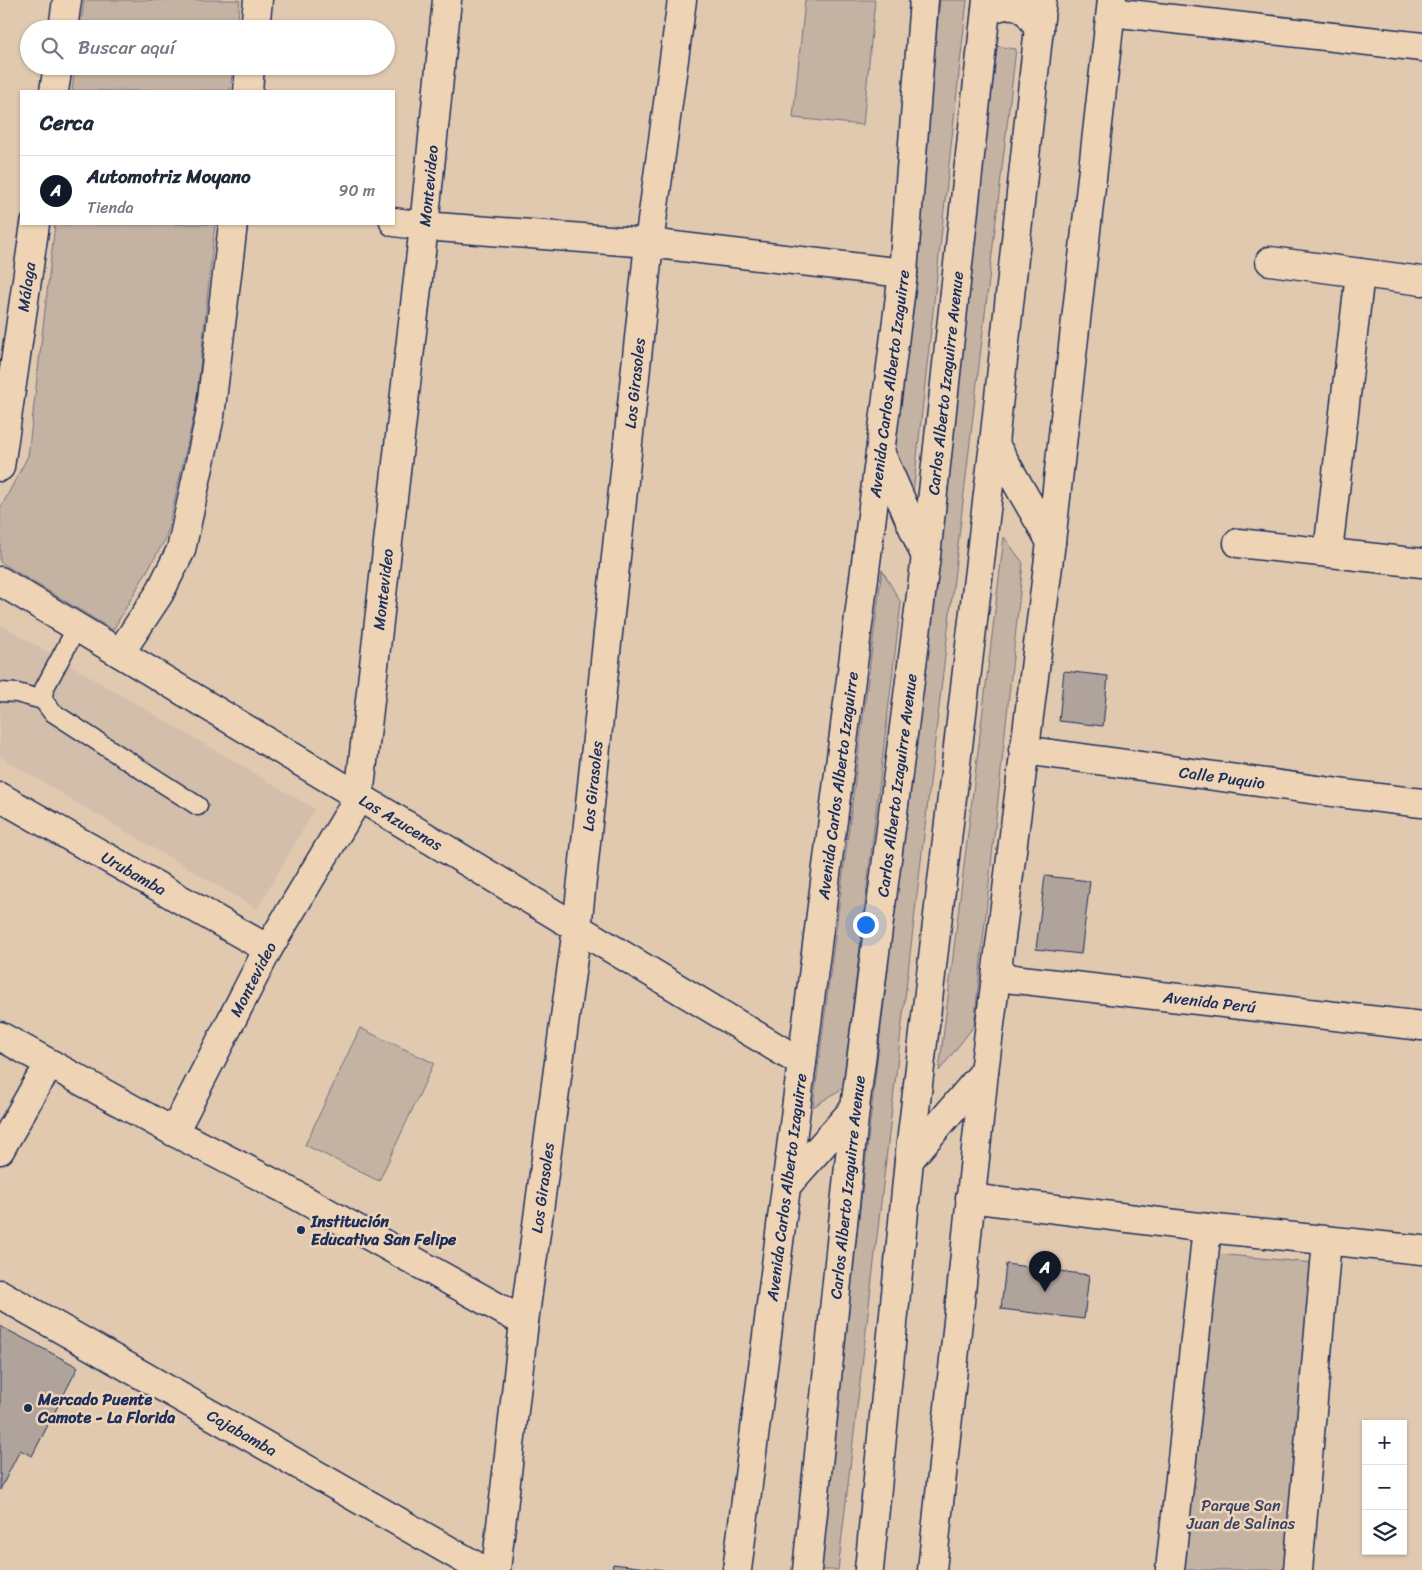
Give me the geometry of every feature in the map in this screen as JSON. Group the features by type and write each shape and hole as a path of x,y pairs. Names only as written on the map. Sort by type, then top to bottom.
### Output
{"street":[{"path":"64,20 67,0"},
{"path":"256,20 258,0"},
{"name":"Montevideo","path":"174,1132 268,949 360,797 448,0"},
{"name":"Los Girasoles","path":"496,1570 524,1322 576,928 649,243 682,0"},
{"name":"Avenida Carlos Alberto Izaguirre","path":"737,1570 903,273 924,0"},
{"path":"869,1570 909,1160 994,444 1042,0"},
{"path":"986,6 1008,2 1020,3 1030,13 1039,30"},
{"name":"Carlos Alberto Izaguirre Avenue","path":"807,1570 855,1108 926,556 986,6"},
{"path":"932,1570 984,1072 1050,542 1111,6 1422,48"},
{"path":"54,90 57,75"},
{"path":"248,90 249,75"},
{"path":"395,222 649,243 903,273"},
{"name":"Málaga","path":"0,467 35,225"},
{"path":"120,653 159,594 181,550 210,416 233,225"},
{"path":"1270,261 1422,281"},
{"path":"1328,552 1360,273"},
{"path":"994,444 1050,542"},
{"path":"881,454 926,556"},
{"path":"1238,543 1422,563"},
{"name":"Las Azucenas","path":"0,581 802,1063"},
{"name":"Calle Puquio","path":"1023,750 1422,803"},
{"name":"Urubamba","path":"0,797 268,949"},
{"name":"Avenida Perú","path":"997,977 1422,1026"},
{"path":"0,1036 174,1132 293,1193 524,1322"},
{"path":"0,1150 51,1064"},
{"path":"909,1160 984,1072"},
{"path":"787,1185 855,1108"},
{"path":"970,1198 1207,1228 1422,1250"},
{"path":"1170,1570 1207,1228"},
{"path":"1298,1570 1327,1240"},
{"name":"Cajabamba","path":"0,1294 483,1570"}],"lane":[{"path":"42,700 44,689 77,627"},
{"path":"0,692 16,693 42,700 52,712 198,806"}],"shaded area":[{"path":"0,624 315,809 257,909 0,757"}],"green space":[{"path":"84,0 240,0 238,20 81,20"},
{"path":"805,0 875,0 863,125 793,118"},
{"path":"940,0 967,0 911,512 888,478"},
{"path":"995,46 1016,49 838,1570 818,1570"},
{"path":"74,75 232,75 230,90 72,90"},
{"path":"55,225 215,225 196,406 166,538 113,630 0,562 0,509 28,456"},
{"path":"1004,537 1023,563 974,1026 939,1071"},
{"path":"882,570 901,603 843,1088 813,1107"},
{"path":"360,1028 434,1063 379,1181 305,1145"},
{"name":"Parque San Juan de Salinas","path":"1217,1254 1314,1263 1286,1570 1184,1570"}],"building":[{"path":"1064,671 1108,676 1103,726 1059,721"},
{"path":"1045,876 1090,881 1081,954 1036,949"},
{"path":"1006,1264 1089,1275 1084,1319 1001,1309"},
{"name":"Mercado Puente Camote - La Florida","path":"0,1326 78,1367 32,1456 20,1450 0,1490"},
{"path":"613,1564 664,1570 612,1570"}],"place":[{"name":"Institución Educativa San Felipe","path":"301,1230"},
{"name":"Automotriz Moyano","path":"1045,1292"},
{"name":"Mercado Puente Camote - La Florida","path":"28,1408"}]}
